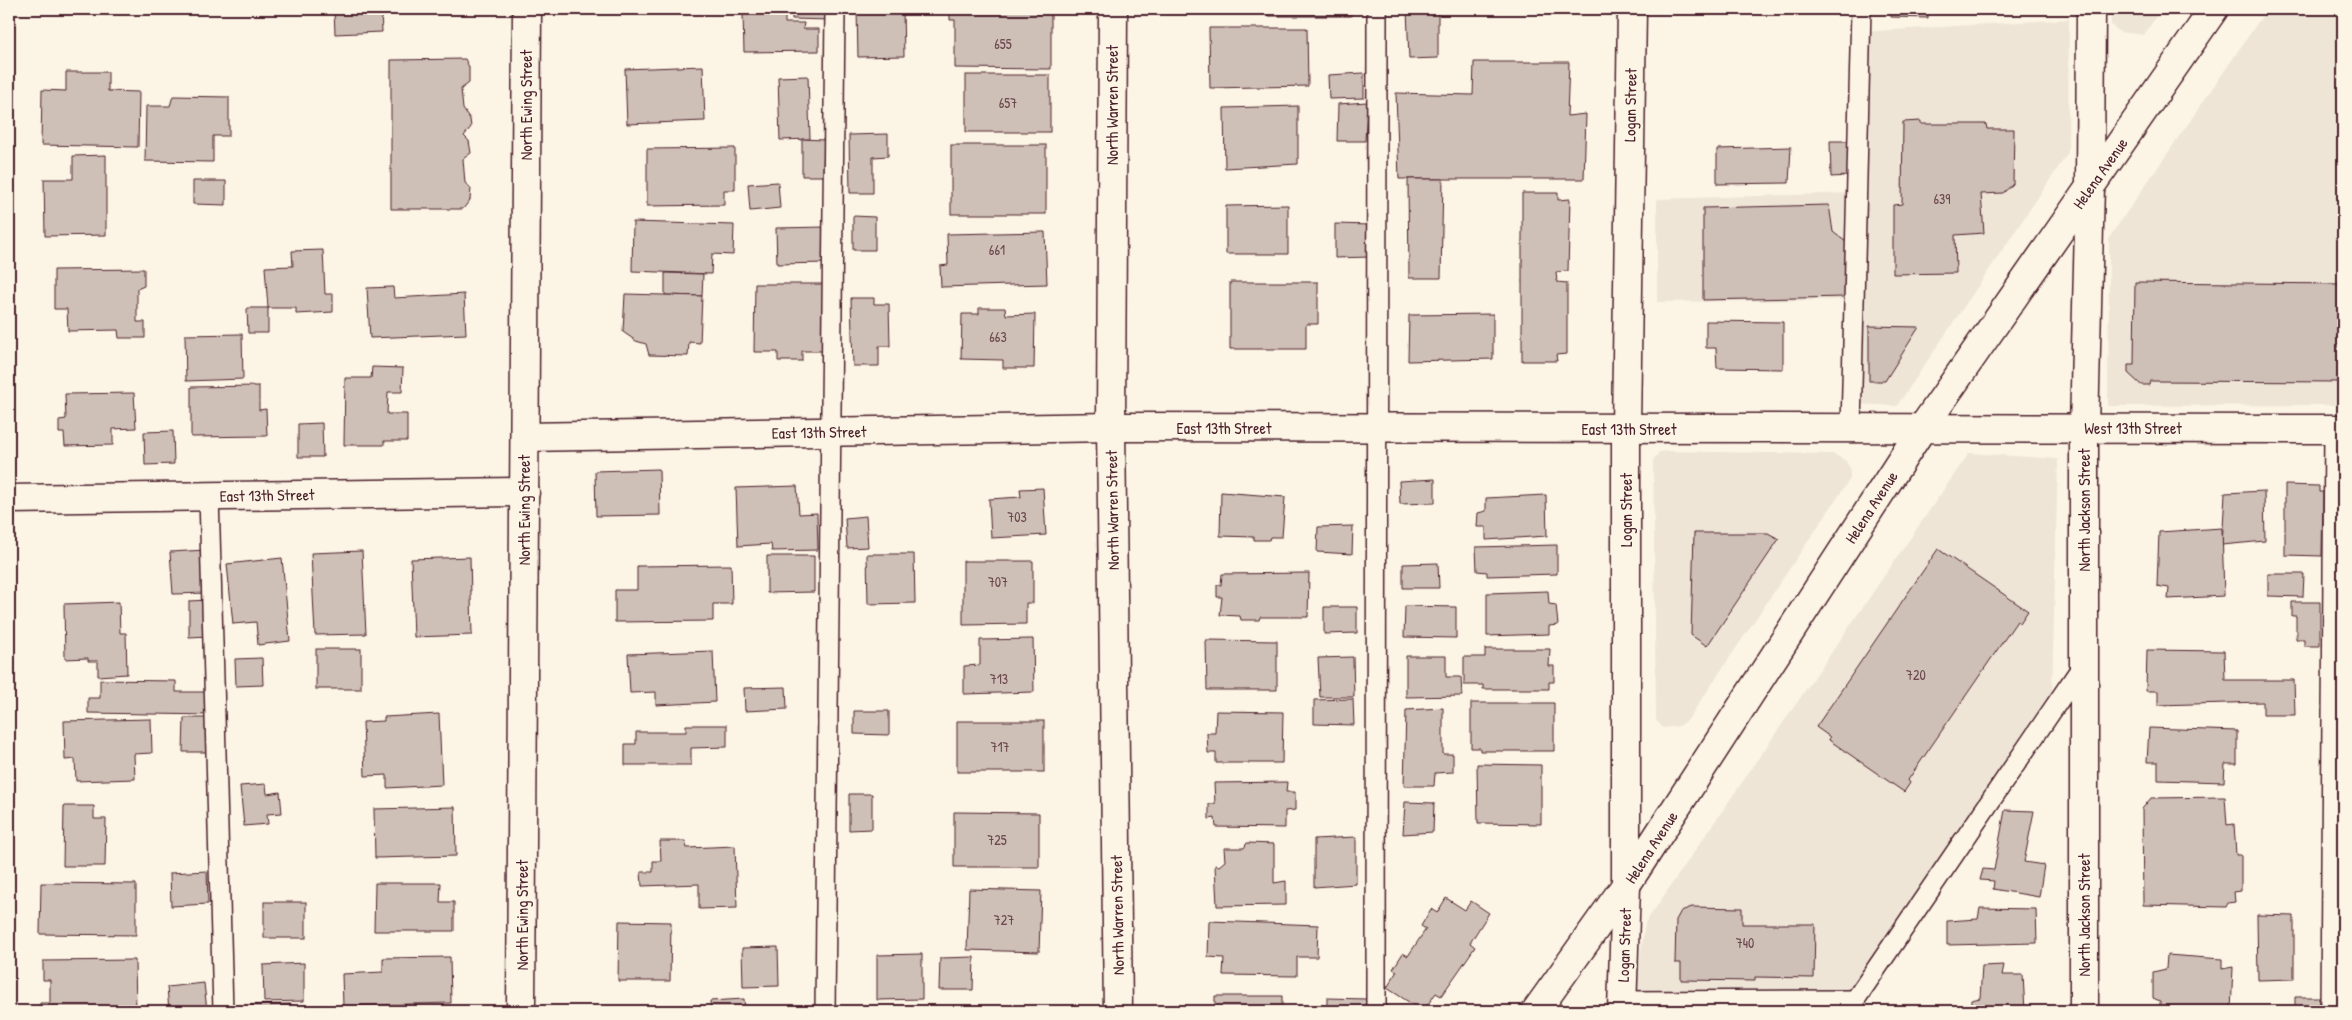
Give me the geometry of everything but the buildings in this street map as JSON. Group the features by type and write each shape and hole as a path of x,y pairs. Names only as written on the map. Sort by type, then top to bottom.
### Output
{"street":[{"name":"North Ewing Street","path":"521,1011 527,9"},
{"name":"North Warren Street","path":"1112,9 1111,427 1118,1011"},
{"name":"Logan Street","path":"1622,1006 1626,885 1626,429 1632,9"},
{"name":"North Jackson Street","path":"2084,1011 2084,428 2090,186 2091,9"},
{"name":"Helena Avenue","path":"1536,1011 1626,885 1923,427 2214,9"},
{"name":"East 13th Street","path":"525,437 1111,427 1376,429 1923,427"},
{"name":"West 13th Street","path":"1923,427 2339,429"},
{"name":"East 13th Street","path":"9,499 524,492"}],"lane":[{"path":"825,1011 834,9"},
{"path":"1376,1011 1377,9"},
{"path":"1851,428 1861,9"},
{"path":"2330,1011 2339,429"},
{"path":"209,495 223,1011"},
{"path":"1622,1006 1855,1006 2083,665"}],"shaded area":[{"path":"2111,9 2161,9 2144,35 2119,32 2111,25"},
{"path":"2267,9 2343,9 2343,405 2108,406 2109,238"},
{"path":"2069,19 2068,153 1897,406 1851,404 1854,300 1657,302 1657,199 1856,193 1860,32"},
{"path":"1659,452 1833,454 1845,460 1850,468 1850,479 1687,721 1679,726 1663,728 1656,720 1653,460"},
{"path":"1969,453 2058,459 2052,696 1854,984 1851,1011 1632,1011 1645,923"}]}
